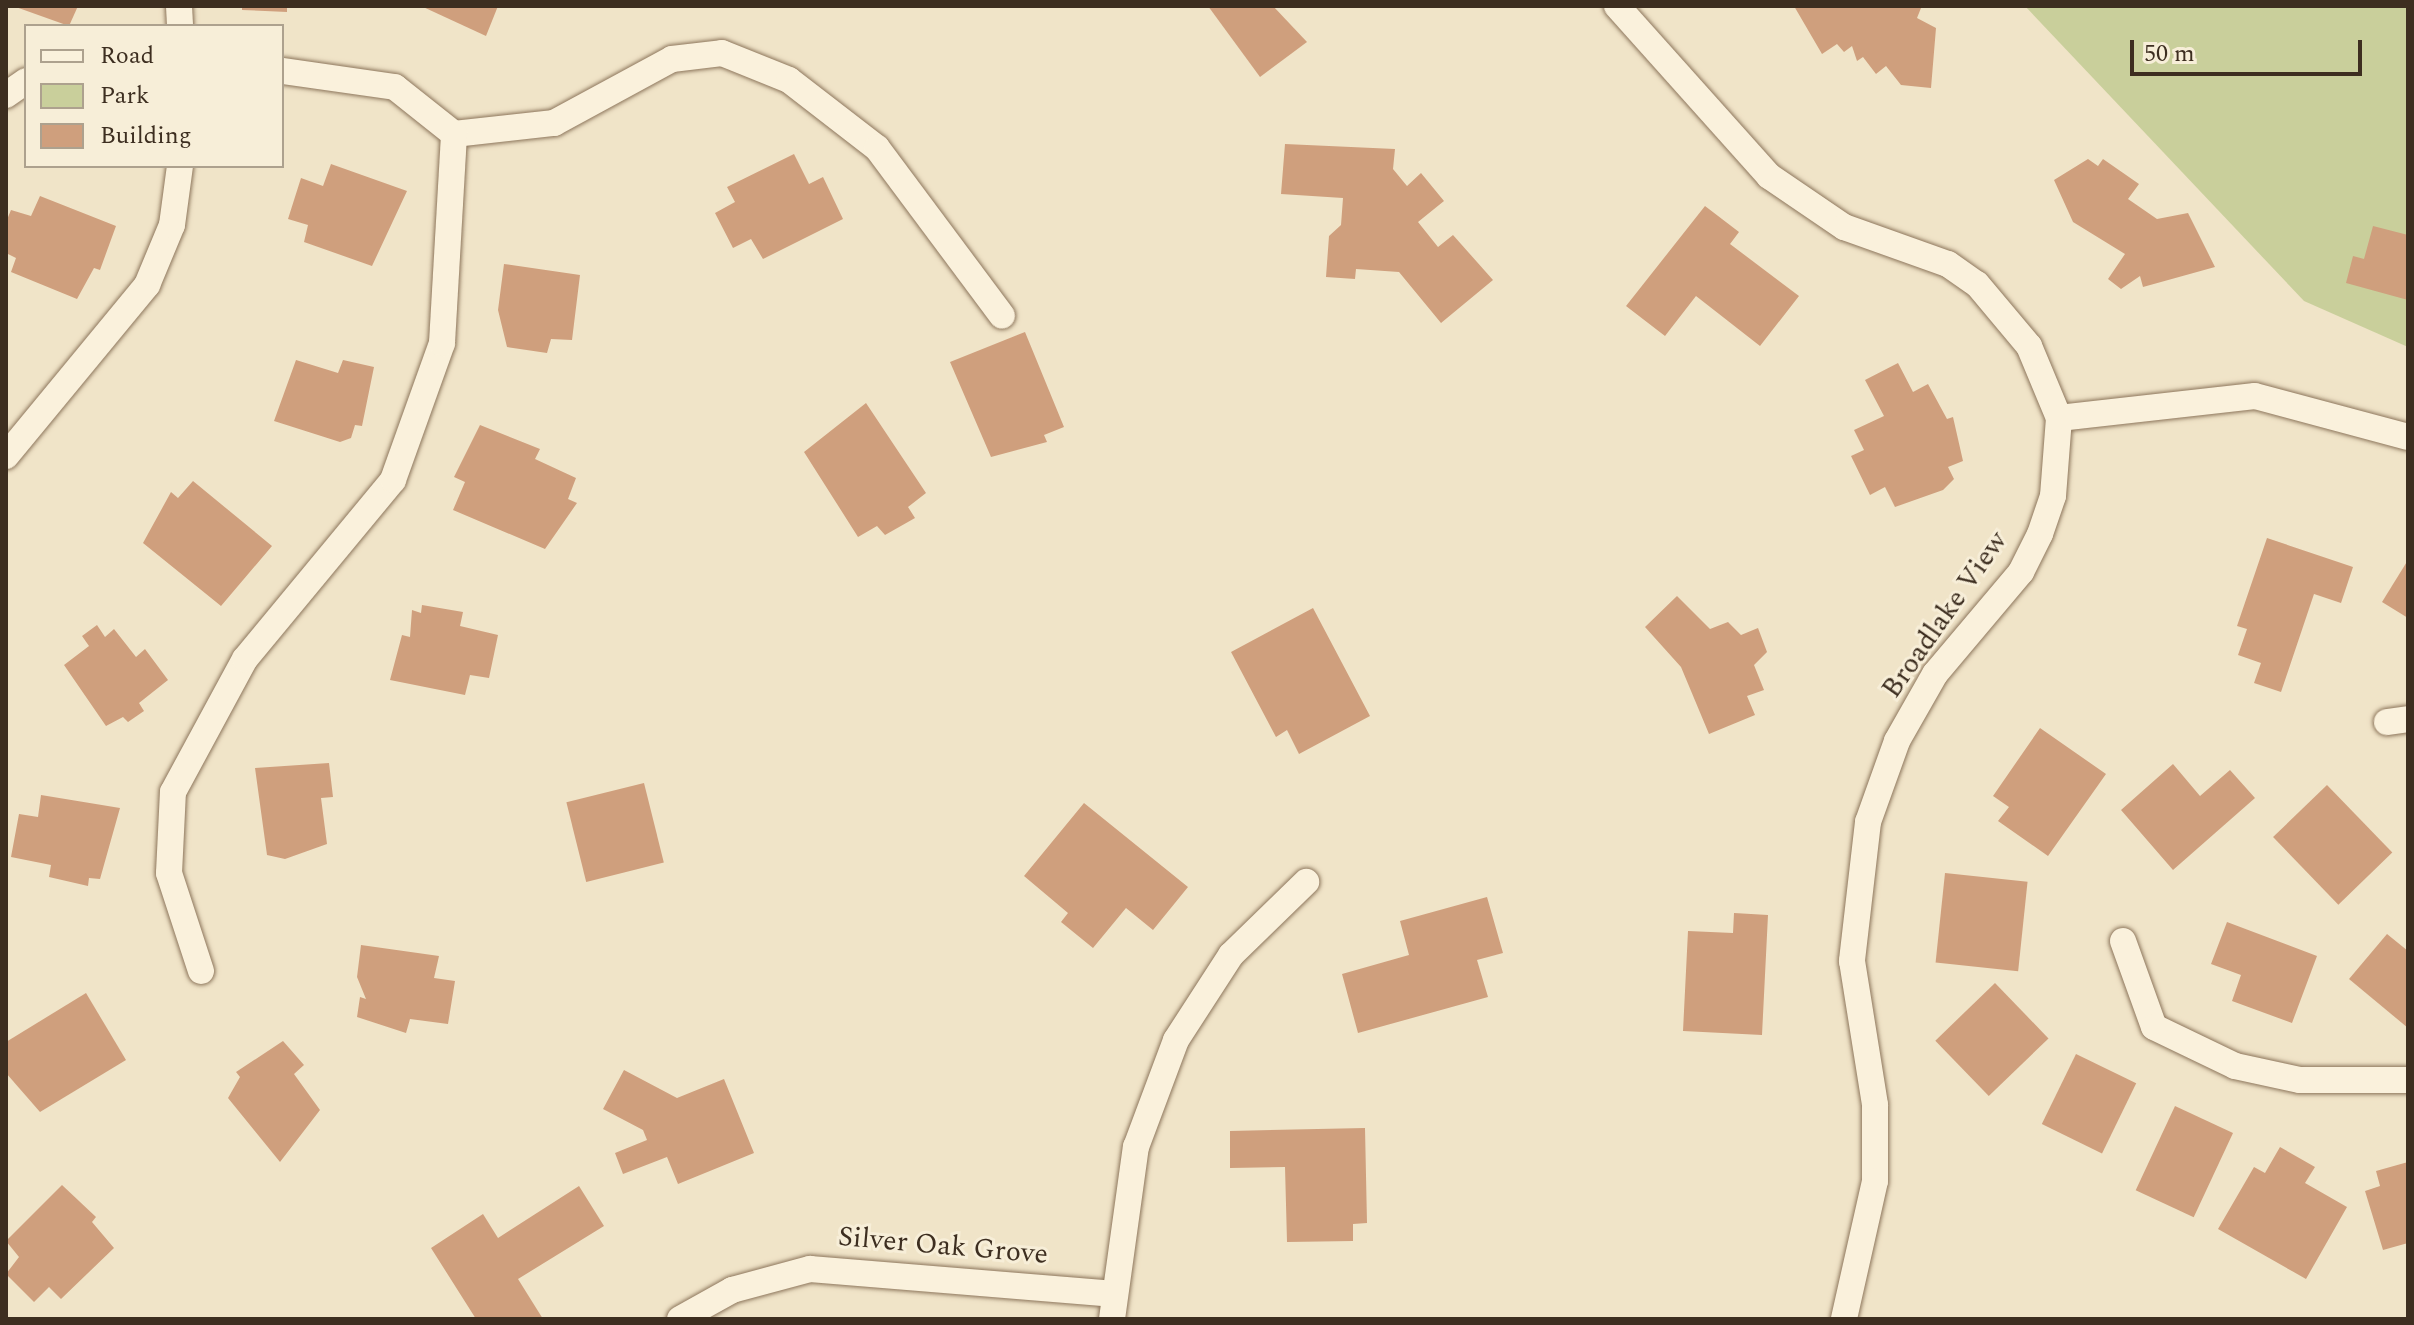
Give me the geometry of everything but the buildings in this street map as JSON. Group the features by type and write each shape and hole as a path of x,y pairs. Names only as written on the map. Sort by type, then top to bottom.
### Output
{"street":[{"name":"Broadlake View","path":"1617,6 1782,186 1844,227 1948,264 1977,284 2029,346 2059,418 2053,496 2040,534 2021,572 1935,674 1897,741 1868,822 1852,961 1875,1105 1876,1167 1844,1319"},
{"path":"284,71 395,87 454,134 554,123 672,59 722,53 789,80 877,148 1002,316"},
{"path":"6,95 24,82"},
{"path":"201,971 169,873 173,792 245,659 393,480 442,343 454,134"},
{"path":"6,456 147,285 172,225 180,168"},
{"path":"2059,418 2255,396 2408,437"},
{"name":"Silver Oak Grove","path":"680,1319 732,1290 810,1269 1113,1306 1136,1147 1176,1040 1231,955 1306,882"},
{"path":"2123,941 2154,1027 2235,1066 2274,1074 2408,1080"}],"green space":[{"path":"2025,6 2408,6 2408,347 2304,301"}]}
